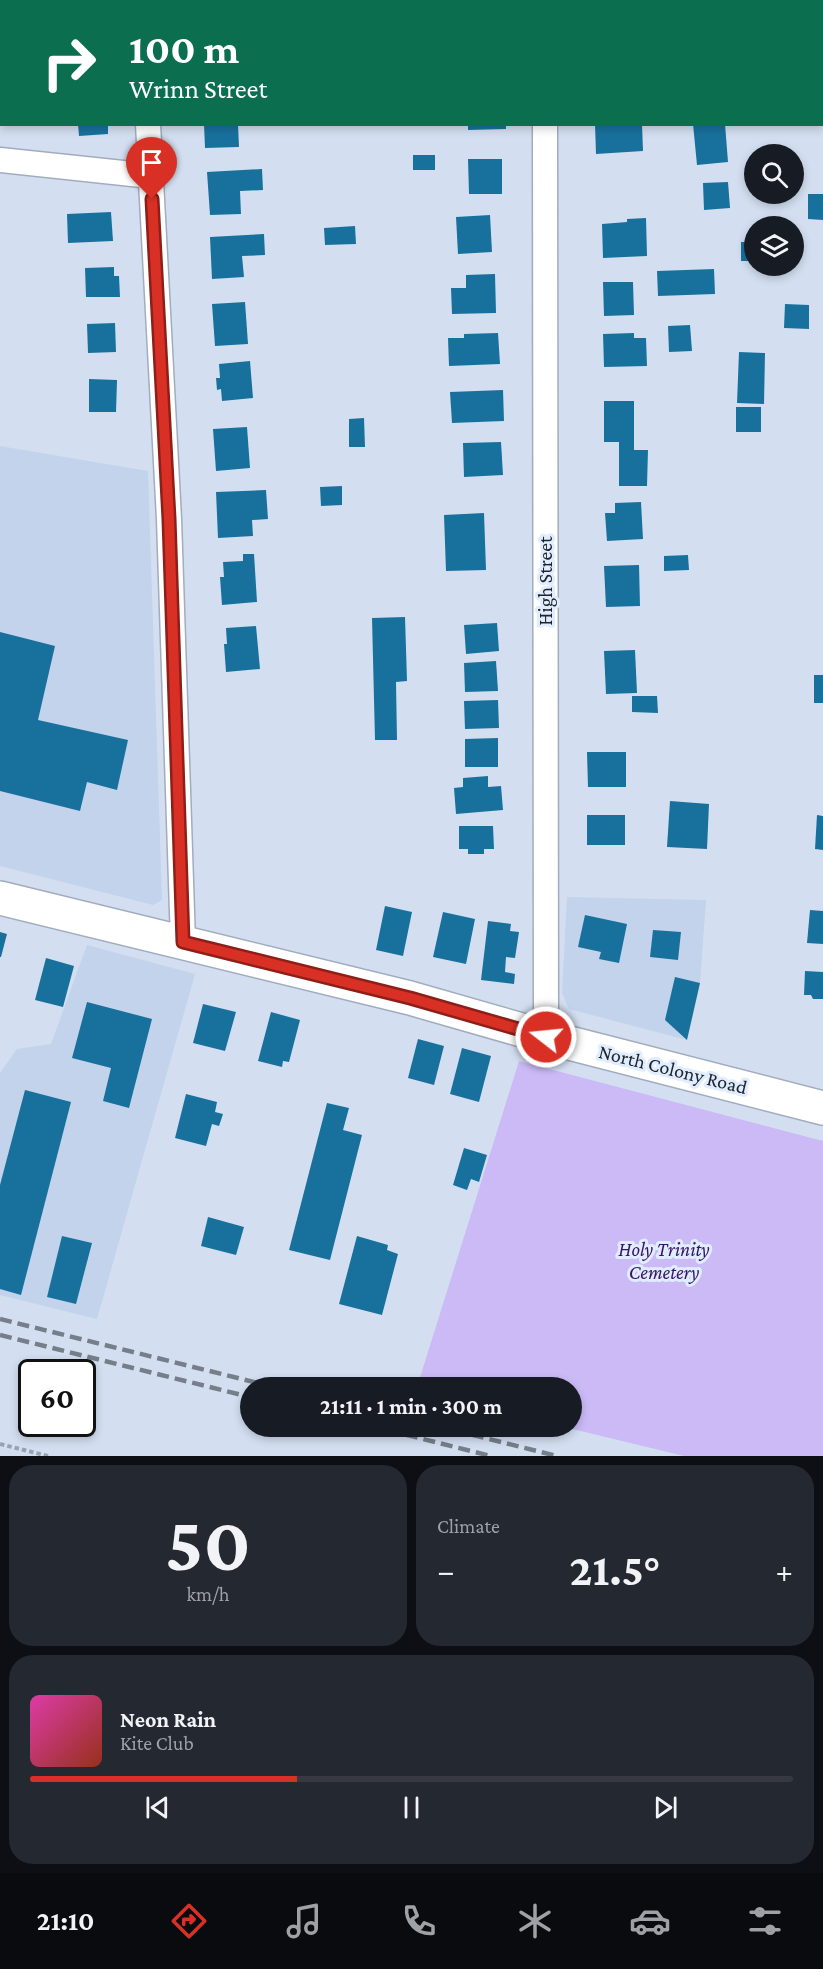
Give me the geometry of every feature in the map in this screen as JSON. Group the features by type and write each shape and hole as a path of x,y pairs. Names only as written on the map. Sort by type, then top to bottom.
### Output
{"main road":[{"name":"North Colony Road","path":"0,898 410,998 546,1037 823,1108"}],"street":[{"path":"148,126 169,519 183,942"},
{"name":"High Street","path":"545,126 546,1037"},
{"path":"0,160 151,176"}],"path":[{"path":"0,1444 48,1456"}],"shaded area":[{"path":"0,446 148,471 162,900 153,905 0,866"},
{"path":"567,897 706,900 700,983 687,1040 569,1009 562,993"},
{"path":"87,945 195,974 97,1319 0,1295 0,1073 17,1049 51,1044"}],"green space":[{"name":"Holy Trinity Cemetery","path":"519,1061 823,1141 823,1456 684,1456 582,1431 582,1377 420,1377"}],"building":[{"path":"78,126 108,126 108,134 79,136"},
{"path":"204,126 238,126 239,147 205,148"},
{"path":"468,126 506,126 506,129 468,130"},
{"path":"595,126 642,126 643,151 596,154"},
{"path":"693,126 725,126 728,162 697,165"},
{"path":"413,155 435,155 435,170 413,170"},
{"path":"468,159 502,159 502,194 469,194"},
{"path":"262,169 263,190 240,191 241,214 210,215 207,172"},
{"path":"728,182 730,208 704,210 703,183"},
{"path":"808,194 823,194 823,220 808,219"},
{"path":"111,212 113,241 68,243 67,214"},
{"path":"490,215 492,252 458,254 456,217"},
{"path":"646,218 647,256 603,258 602,224"},
{"path":"355,226 356,244 325,245 324,228"},
{"path":"264,234 265,255 242,256 244,277 212,279 210,237"},
{"path":"741,242 744,242 744,261 741,261"},
{"path":"114,267 114,276 119,276 120,297 86,297 85,268"},
{"path":"714,269 715,294 658,296 657,271"},
{"path":"495,274 496,313 452,314 451,288 466,288 466,275"},
{"path":"603,282 633,282 634,315 604,316"},
{"path":"245,302 248,344 215,346 212,304"},
{"path":"785,304 809,305 809,329 784,328"},
{"path":"115,323 116,352 88,353 87,324"},
{"path":"690,325 692,351 669,352 668,326"},
{"path":"498,333 500,364 449,366 448,338 464,338 464,334"},
{"path":"634,333 634,338 646,338 647,366 604,367 603,334"},
{"path":"739,352 765,353 764,404 737,403"},
{"path":"250,361 253,398 222,401 221,389 217,390 216,378 220,378 219,364"},
{"path":"89,379 117,380 116,412 89,412"},
{"path":"503,390 504,421 452,423 450,392"},
{"path":"604,401 634,401 634,450 648,450 647,486 619,486 619,442 604,442"},
{"path":"736,407 761,407 761,432 736,432"},
{"path":"364,418 365,447 349,447 349,419"},
{"path":"247,427 250,468 216,471 213,429"},
{"path":"501,442 503,475 464,477 463,443"},
{"path":"342,486 342,505 321,506 320,487"},
{"path":"266,490 268,519 252,520 253,536 218,538 216,492"},
{"path":"641,502 643,539 607,541 605,513 615,513 615,503"},
{"path":"484,513 486,570 446,571 444,515"},
{"path":"243,554 254,554 257,602 222,605 220,577 224,577 223,562 243,561"},
{"path":"688,555 689,570 664,571 664,556"},
{"path":"639,565 640,606 606,607 604,566"},
{"path":"405,617 407,681 396,682 397,740 375,740 372,618"},
{"path":"497,623 499,651 466,654 464,625"},
{"path":"256,626 260,669 226,672 224,644 227,644 226,628"},
{"path":"0,632 55,646 38,720 128,740 117,790 87,782 80,811 0,791"},
{"path":"635,650 637,693 606,694 604,651"},
{"path":"496,661 498,691 465,692 464,663"},
{"path":"814,675 823,675 823,703 814,703"},
{"path":"632,696 657,696 658,713 632,712"},
{"path":"498,700 499,728 465,729 464,701"},
{"path":"498,738 498,767 465,767 465,739"},
{"path":"587,752 626,752 626,787 588,787"},
{"path":"488,776 488,787 501,786 503,810 456,814 454,788 463,787 463,778"},
{"path":"670,801 709,804 707,849 667,847"},
{"path":"587,815 625,815 625,845 587,845"},
{"path":"817,815 823,816 823,850 815,849"},
{"path":"459,826 493,826 494,849 484,849 484,854 468,854 468,849 459,849"},
{"path":"385,906 412,912 403,956 376,950"},
{"path":"810,910 823,911 823,944 807,943"},
{"path":"443,912 475,919 466,964 433,957"},
{"path":"585,915 627,924 619,963 599,959 601,952 578,947"},
{"path":"488,921 511,924 510,931 519,932 515,958 506,957 505,972 515,974 514,984 481,980"},
{"path":"653,930 681,932 678,960 650,957"},
{"path":"0,932 7,934 1,957 0,957"},
{"path":"46,958 74,966 63,1007 35,1000"},
{"path":"805,971 823,972 823,999 813,999 811,995 804,995"},
{"path":"675,977 700,983 687,1040 665,1020"},
{"path":"87,1002 152,1019 129,1108 103,1101 111,1068 72,1058"},
{"path":"203,1004 236,1012 225,1051 193,1043"},
{"path":"271,1012 300,1020 289,1062 283,1061 282,1067 258,1061"},
{"path":"418,1039 444,1046 434,1085 408,1078"},
{"path":"462,1048 491,1056 479,1102 450,1094"},
{"path":"25,1090 71,1102 21,1295 0,1289 0,1185"},
{"path":"186,1094 217,1102 215,1112 223,1114 219,1126 212,1124 206,1146 175,1138"},
{"path":"327,1103 349,1108 343,1130 362,1135 330,1260 289,1250"},
{"path":"464,1148 487,1155 479,1182 471,1179 467,1190 453,1185"},
{"path":"208,1217 244,1227 236,1255 201,1246"},
{"path":"62,1236 92,1243 76,1304 47,1297"},
{"path":"357,1236 388,1245 387,1250 398,1254 382,1315 339,1304"}],"railway":[{"path":"0,1319 240,1379"},
{"path":"0,1335 240,1395"},
{"path":"415,1437 491,1456"},
{"path":"481,1437 557,1456"}],"route":[{"path":"152,199 169,519 183,942 410,998 546,1037"}]}
